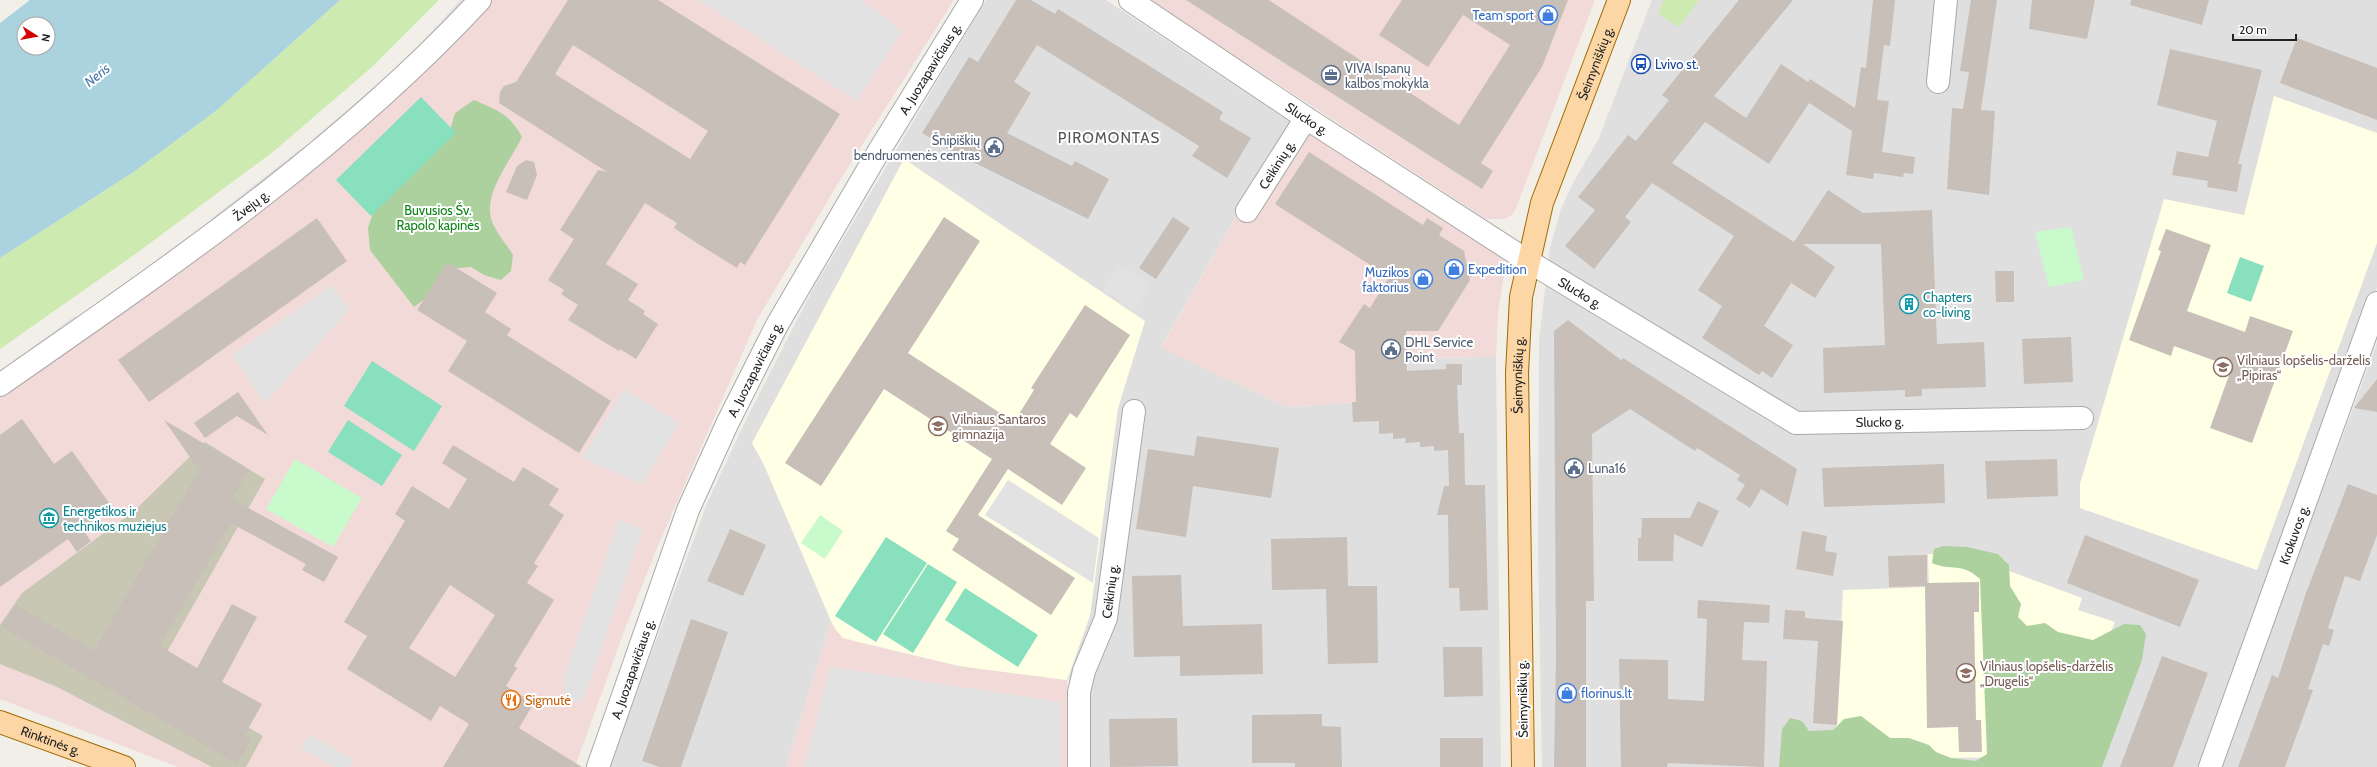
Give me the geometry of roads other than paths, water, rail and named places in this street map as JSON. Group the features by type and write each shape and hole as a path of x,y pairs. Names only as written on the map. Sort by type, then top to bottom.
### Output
{"main road":[{"name":"Šeimyniškių g.","path":"1523,767 1517,373 1519,315 1528,261 1544,196 1619,0"},
{"name":"Rinktinės g.","path":"0,722 124,767"}],"street":[{"name":"Žvejų g.","path":"0,384 246,210 303,165 386,95 435,49 480,0"},
{"name":"A. Juozapavičiaus g.","path":"598,767 688,510 728,422 789,305 877,154 972,0"},
{"name":"Slucko g.","path":"1130,0 1306,118 1528,261 1796,423 2082,418"},
{"path":"1938,82 1946,0"},
{"name":"Ceikinių g.","path":"1247,211 1306,118"},
{"name":"Krokuvos g.","path":"2210,767 2377,303"},
{"name":"Ceikinių g.","path":"1079,767 1079,692 1084,671 1106,618 1134,411"}],"water":[{"name":"Neris","path":"30,0 340,0 217,110 135,171 0,258 0,23"}],"place":[{"name":"Team sport","path":"1548,15"},
{"name":"Lvivo st.","path":"1641,64"},
{"name":"VIVA Ispanų kalbos mokykla","path":"1331,75"},
{"name":"Šnipiškių bendruomenės centras","path":"994,147"},
{"name":"Expedition","path":"1454,269"},
{"name":"Muzikos faktorius","path":"1423,279"},
{"name":"Chapters co-living","path":"1909,304"},
{"name":"DHL Service Point","path":"1391,349"},
{"name":"Vilniaus lopšelis-darželis „Pipiras“","path":"2223,367"},
{"name":"Vilniaus Santaros gimnazija","path":"938,426"},
{"name":"Luna16","path":"1574,468"},
{"name":"Energetikos ir technikos muziejus","path":"49,518"},
{"name":"Vilniaus lopšelis-darželis „Drugelis“","path":"1966,673"},
{"name":"florinus.lt","path":"1567,693"},
{"name":"Sigmutė","path":"511,700"}],"district":[{"name":"PIROMONTAS","path":"1109,138"}],"park label":[{"name":"Buvusios Šv. Rapolo kapinės","path":"438,218"}]}
